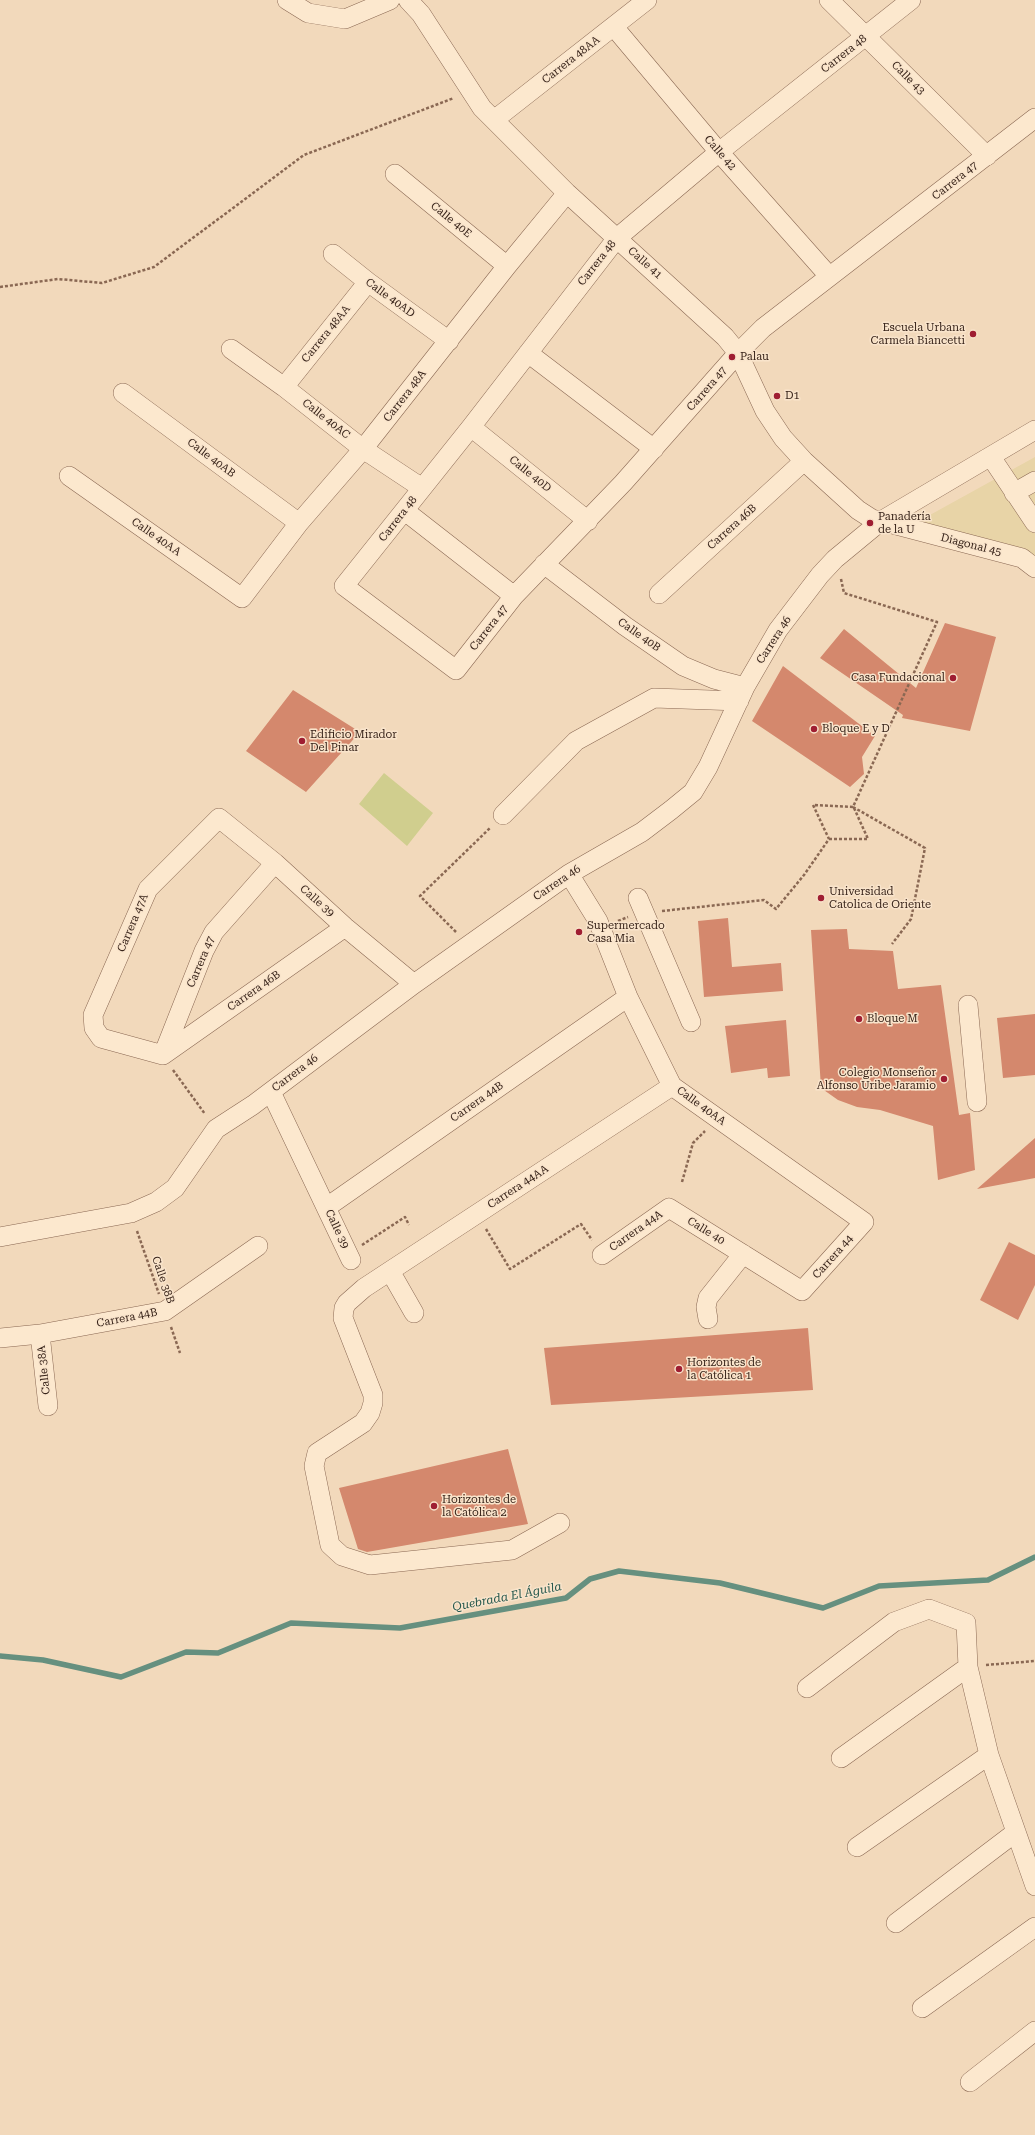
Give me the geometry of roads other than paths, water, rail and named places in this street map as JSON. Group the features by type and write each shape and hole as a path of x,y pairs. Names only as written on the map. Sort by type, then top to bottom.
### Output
{"street":[{"path":"286,0 308,13 345,19 390,0"},
{"name":"Calle 41","path":"408,0 426,7 471,91 482,108 567,193 688,302 738,352 765,411 783,438 804,461 858,510 872,519 881,522"},
{"name":"Carrera 48AA","path":"494,120 647,0"},
{"name":"Calle 43","path":"829,0 987,156"},
{"name":"Carrera 48","path":"456,670 344,586 471,427 617,238 719,152 911,0"},
{"name":"Calle 42","path":"614,26 719,152 829,276"},
{"name":"Carrera 47","path":"456,670 514,596 588,521 654,449 738,352 763,328 829,276 906,220 1035,118"},
{"name":"Calle 40E","path":"395,174 507,266"},
{"name":"Carrera 48A","path":"242,598 567,193"},
{"name":"Calle 40AD","path":"333,254 368,282 449,341"},
{"name":"Carrera 48AA","path":"284,387 368,282"},
{"name":"Calle 40AC","path":"231,349 284,387 363,449 422,488"},
{"path":"528,353 654,449"},
{"name":"Calle 40AB","path":"123,392 300,524"},
{"name":"Calle 40D","path":"471,427 588,521"},
{"name":"Carrera 46","path":"0,1237 131,1213 156,1202 175,1188 216,1129 271,1092 414,984 569,874 642,832 693,792 708,767 742,694 778,630 820,575 835,559 881,522 1035,430"},
{"path":"991,457 1035,523"},
{"name":"Carrera 46B","path":"659,594 804,461"},
{"name":"Calle 40AA","path":"69,476 242,598"},
{"path":"1014,493 1035,481"},
{"path":"405,511 514,596"},
{"name":"Diagonal 45","path":"881,522 1022,558 1035,568"},
{"name":"Calle 40B","path":"544,564 625,626 683,666 714,678 742,694"},
{"path":"504,815 576,741 654,698 742,694"},
{"name":"Calle 39","path":"219,818 275,863 345,927 414,984"},
{"name":"Carrera 47A","path":"163,1054 101,1038 94,1028 94,1015 148,889 219,818"},
{"name":"Carrera 47","path":"163,1054 204,951 214,932 275,863"},
{"name":"Calle 40AA","path":"569,874 598,921 628,997 672,1086 864,1222"},
{"path":"641,905 692,1022"},
{"name":"Carrera 46B","path":"163,1054 345,927"},
{"name":"Carrera 44B","path":"327,1207 628,997"},
{"path":"968,1005 977,1102"},
{"name":"Carrera 44AA","path":"560,1523 512,1550 370,1565 342,1556 330,1545 314,1466 317,1453 363,1423 370,1413 373,1403 373,1395 343,1318 344,1308 347,1303 364,1288 672,1086"},
{"name":"Calle 39","path":"271,1092 350,1256"},
{"name":"Calle 40","path":"669,1208 802,1291"},
{"name":"Carrera 44A","path":"602,1255 669,1208"},
{"name":"Carrera 44","path":"802,1291 864,1222"},
{"name":"Carrera 44B","path":"0,1338 40,1334 166,1311 258,1246"},
{"path":"708,1319 706,1307 708,1298 743,1254"},
{"path":"390,1271 414,1313"},
{"name":"Calle 38A","path":"40,1334 48,1406"},
{"path":"807,1688 894,1622 929,1609 966,1623 968,1667 989,1755 1035,1886"},
{"path":"840,1758 968,1667"},
{"path":"857,1847 989,1755"},
{"path":"896,1923 1016,1832"},
{"path":"922,2008 1035,1927"},
{"path":"970,2082 1035,2031"}],"waterway":[{"name":"Quebrada El Águila","path":"0,1656 43,1660 121,1677 186,1652 218,1653 291,1623 400,1628 566,1598 590,1579 619,1571 720,1583 823,1608 879,1586 988,1580 1035,1557"}],"place":[{"name":"Escuela Urbana Carmela Biancetti","path":"973,334"},
{"name":"Palau","path":"732,357"},
{"name":"D1","path":"777,396"},
{"name":"Panadería de la U","path":"870,523"},
{"name":"Casa Fundacional","path":"953,678"},
{"name":"Bloque E y D","path":"814,729"},
{"name":"Edificio Mirador Del Pinar","path":"302,741"},
{"name":"Universidad Catolica de Oriente","path":"821,898"},
{"name":"Supermercado Casa Mia","path":"579,932"},
{"name":"Bloque M","path":"859,1019"},
{"name":"Colegio Monseñor Alfonso Uribe Jaramio","path":"944,1079"},
{"name":"Horizontes de la Católica 1","path":"679,1369"},
{"name":"Horizontes de la Católica 2","path":"434,1506"}]}
